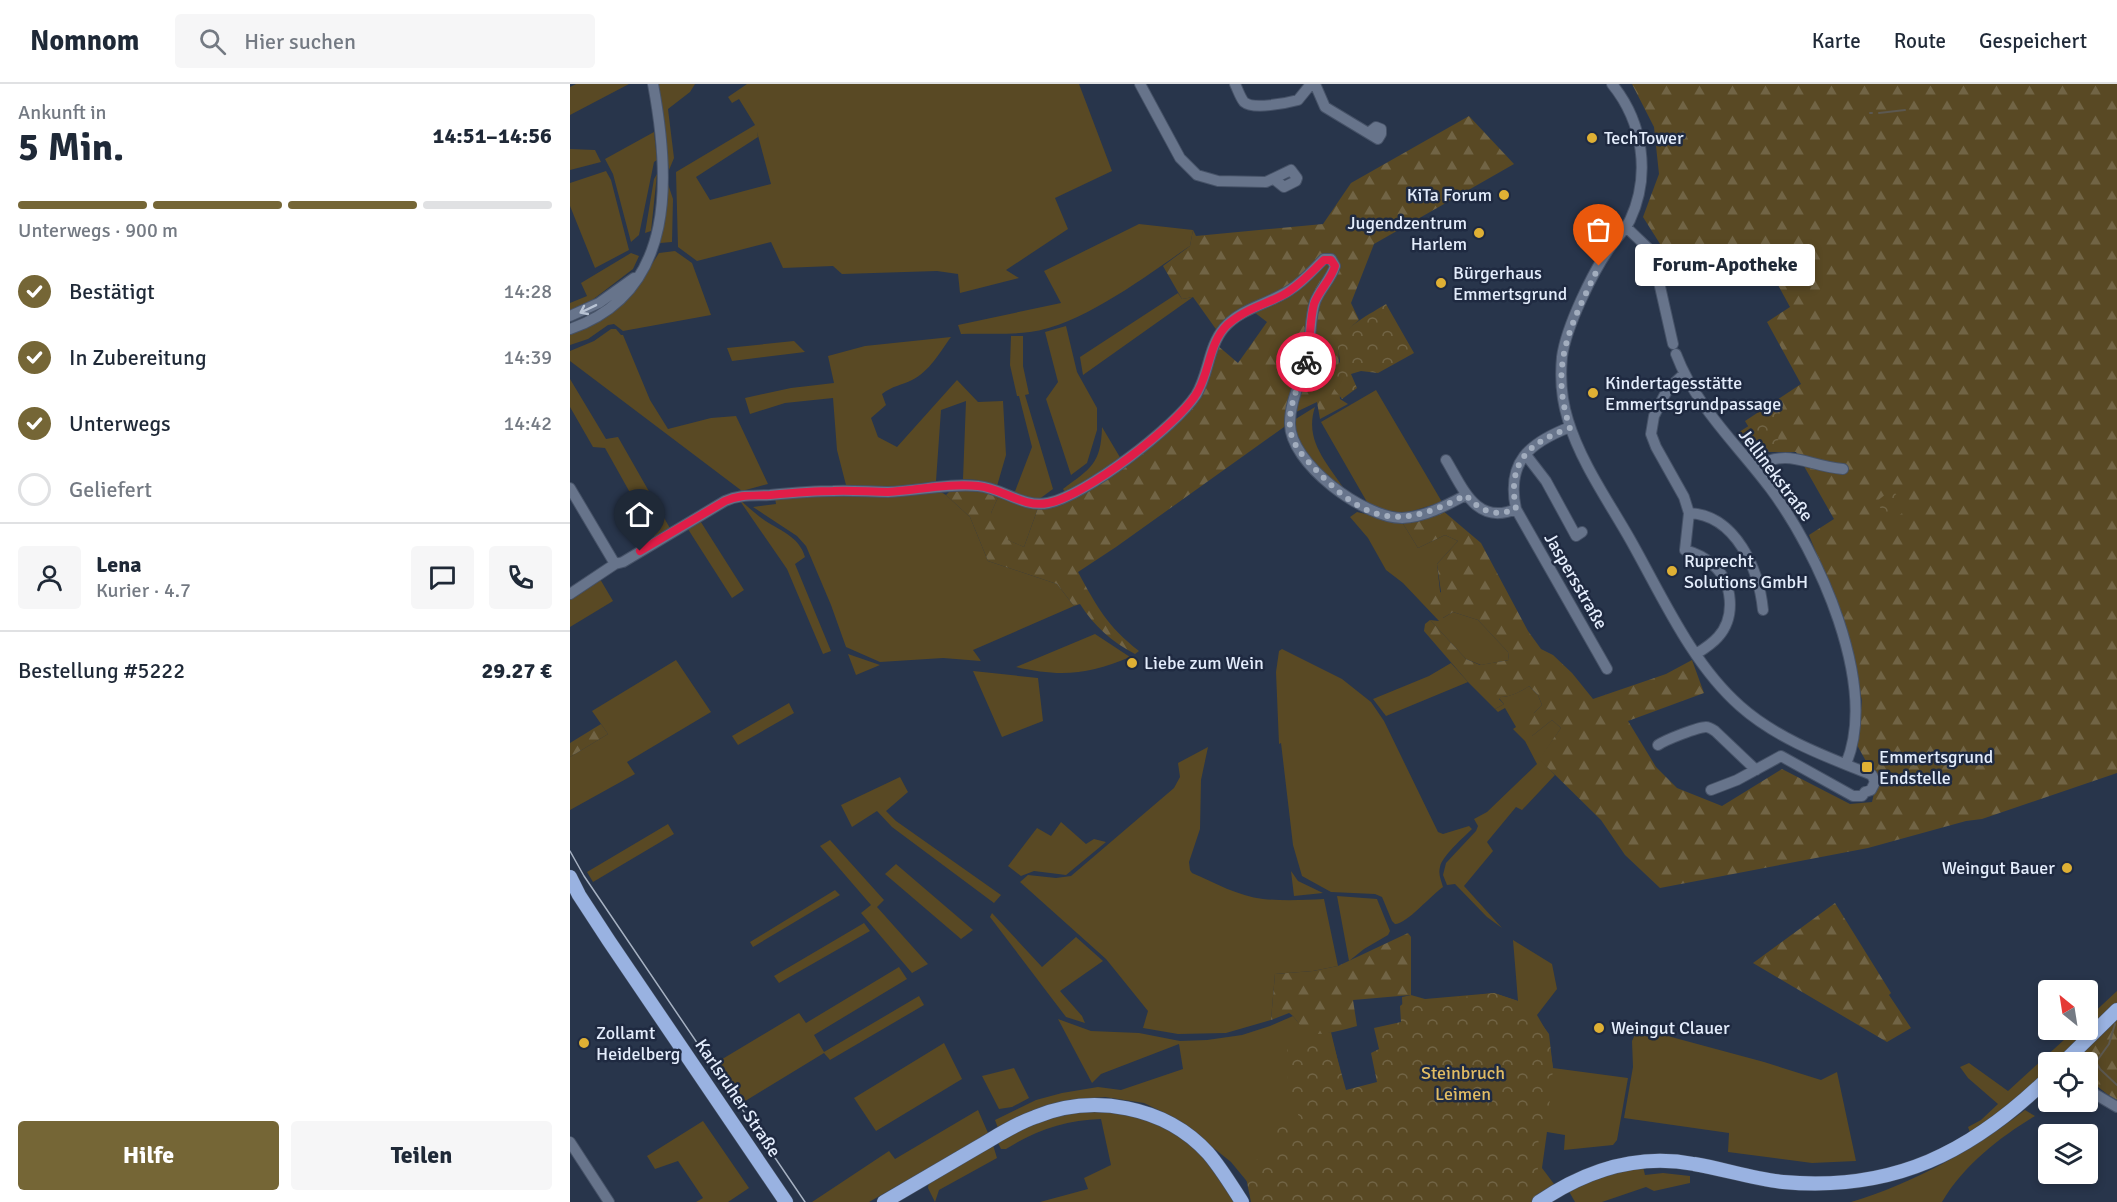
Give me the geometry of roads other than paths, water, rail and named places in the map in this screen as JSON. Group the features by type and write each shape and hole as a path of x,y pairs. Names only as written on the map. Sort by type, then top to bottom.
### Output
{"main road":[{"name":"Karlsruher Straße","path":"570,878 574,891 786,1202"},
{"path":"2074,1052 2117,1010"},
{"path":"1539,1202 1566,1184 1596,1171 1623,1163 1658,1160 1693,1164 1759,1179 1796,1183 1845,1182 1881,1176 1926,1162 1972,1140 2015,1109 2038,1087"},
{"path":"884,1202 1003,1132 1038,1115 1076,1106 1107,1105 1140,1112 1170,1125 1196,1142 1225,1175 1242,1202"}],"street":[{"path":"570,329 589,321 613,306 623,296 640,275 656,240 662,204 663,162 653,84"},
{"path":"1140,84 1175,149 1191,171 1203,178 1218,181 1266,182 1274,179"},
{"path":"1235,84 1244,101 1248,105 1257,106 1298,100 1313,84 1325,107 1371,134"},
{"path":"1612,84 1631,113 1637,130 1641,151 1640,183 1634,210 1626,227 1611,245 1599,266 1566,340 1562,383 1570,428 1588,466 1698,657 1722,688 1749,714 1781,734 1872,775 1875,782 1871,790 1862,796 1853,796 1784,756 1737,780 1711,790"},
{"name":"Jellinekstraße","path":"1626,227 1648,248 1654,260 1674,349 1684,374 1712,418 1754,467 1782,505 1821,576 1835,613 1849,666 1856,717 1855,737 1846,764"},
{"path":"570,594 615,564 623,562 725,501 740,496 816,491 886,492 957,484 989,487 1025,502 1037,504 1065,498 1086,488 1119,465 1142,447 1191,401 1202,383 1216,340 1229,323 1243,313 1292,289 1328,258 1335,266 1314,306 1308,354 1291,411 1291,435 1297,447 1330,485 1350,500 1387,516 1409,517 1422,514 1444,507 1466,495"},
{"path":"570,316 599,303 640,275"},
{"path":"1684,374 1668,389 1658,407 1652,422 1651,434 1653,442 1684,497 1689,513 1685,550 1699,554 1718,569 1725,580 1730,600 1729,616 1722,633 1698,657"},
{"name":"Jaspersstraße","path":"1570,428 1549,437 1526,455 1515,472 1513,483 1516,509 1607,669"},
{"name":"Jaspersstraße","path":"1526,455 1550,487 1576,536 1582,532"},
{"path":"1754,467 1782,457 1843,469"},
{"path":"1446,460 1466,495 1479,508 1486,512 1501,513 1516,509"},
{"path":"570,488 615,564"},
{"path":"1689,513 1703,515 1721,525 1740,545 1757,578 1763,610"},
{"path":"1658,745 1674,735 1681,736 1708,727 1756,770"},
{"path":"2098,1096 2117,1107"},
{"path":"570,1142 609,1202"}],"waterway":[{"path":"1879,113 1905,110"},
{"path":"2115,1024 2109,1044 2096,1062 2117,1085"}],"tram line":[{"path":"570,851 584,876 805,1202"}],"place":[{"name":"TechTower","path":"1592,138"},
{"name":"KiTa Forum","path":"1504,195"},
{"name":"Jugendzentrum Harlem","path":"1479,233"},
{"name":"Forum-Apotheke","path":"1599,266"},
{"name":"Bürgerhaus Emmertsgrund","path":"1441,283"},
{"name":"Kindertagesstätte Emmertsgrundpassage","path":"1593,393"},
{"name":"Ruprecht Solutions GmbH","path":"1672,571"},
{"name":"Liebe zum Wein","path":"1132,663"},
{"name":"Emmertsgrund Endstelle","path":"1867,767"},
{"name":"Weingut Bauer","path":"2067,868"},
{"name":"Weingut Clauer","path":"1599,1028"},
{"name":"Zollamt Heidelberg","path":"584,1043"}],"park label":[{"name":"Steinbruch Leimen","path":"1463,1083"}]}
